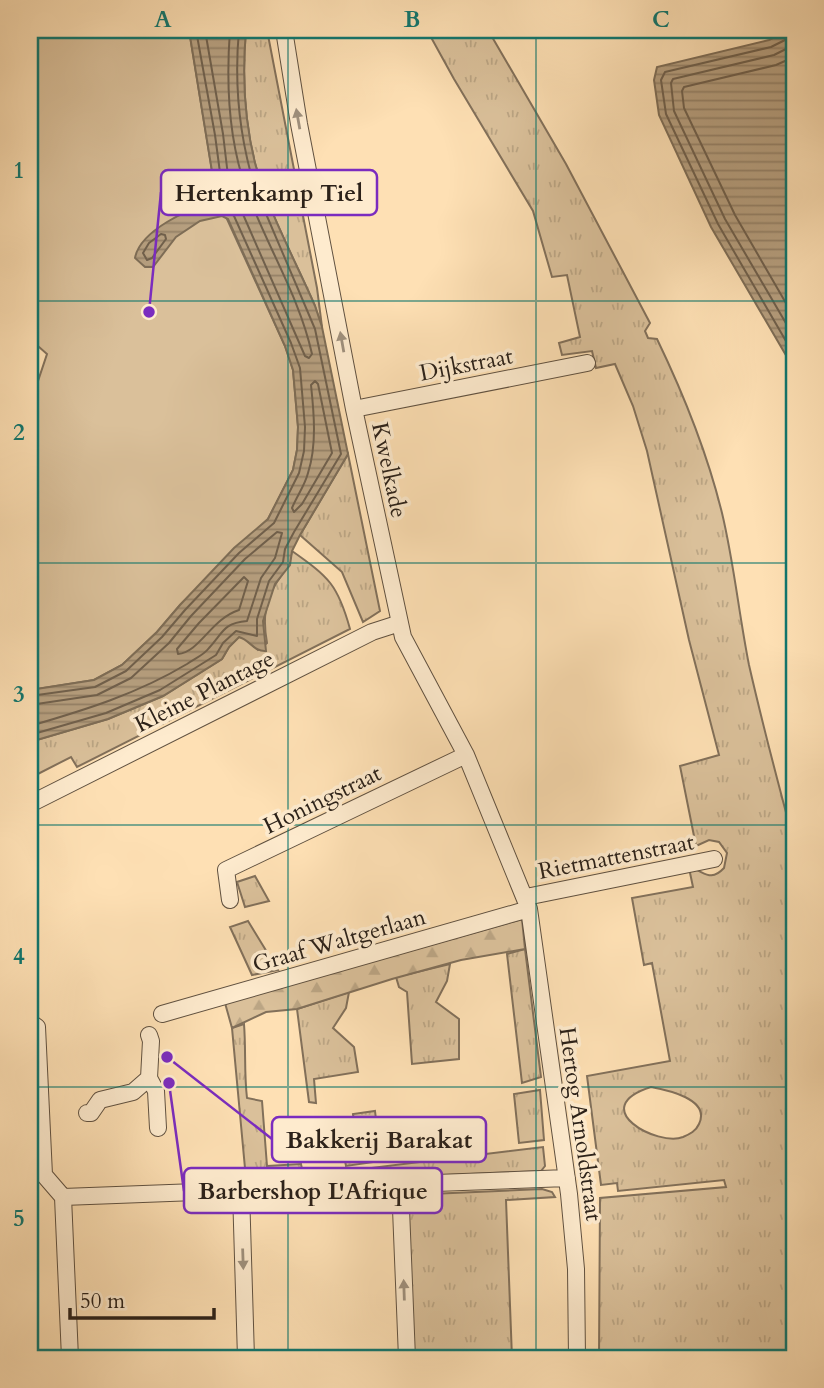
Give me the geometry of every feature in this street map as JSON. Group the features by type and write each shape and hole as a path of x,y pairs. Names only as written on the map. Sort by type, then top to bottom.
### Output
{"street":[{"name":"Kwelkade","path":"285,30 299,124 354,410 403,637 466,755 527,903"},
{"name":"Dijkstraat","path":"354,410 587,363"},
{"name":"Kleine Plantage","path":"30,804 372,632 400,623"},
{"name":"Honingstraat","path":"230,900 226,870 466,755"},
{"name":"Rietmattenstraat","path":"527,903 715,859"},
{"name":"Graaf Waltgerlaan","path":"162,1013 527,903"},
{"name":"Hertog Arnoldstraat","path":"527,903 567,1178 576,1269 577,1358"},
{"path":"30,1022 37,1027 44,1175 63,1197 70,1358"},
{"path":"149,1035 149,1078 156,1091 158,1128"},
{"path":"87,1113 91,1112 100,1100 134,1092 149,1078"},
{"path":"63,1197 567,1178"},
{"path":"400,1184 407,1358"},
{"path":"241,1191 246,1358"}],"green space":[{"path":"30,30 189,30 216,195 285,346 293,370 298,427 293,470 268,519 180,605 157,632 122,665 94,680 30,690 30,677 35,662 30,660 30,405 47,354 30,339"},
{"path":"246,30 267,30 317,288 322,327 267,199 255,163 245,97"},
{"path":"427,30 488,30 566,164 650,323 645,331 648,338 657,339 676,381 716,490 730,551 749,665 792,835 786,843 788,850 794,853 794,1358 599,1358 600,1198 726,1187 724,1180 618,1191 617,1183 601,1185 587,1076 670,1061 652,963 644,965 632,898 693,887 689,868 714,875 724,868 727,853 719,842 709,840 696,846 680,766 719,755 689,640 647,451 633,406 615,364 596,368 592,351 562,355 559,343 580,337 567,275 552,277 533,211","holes":["651,1087 676,1093 693,1102 701,1115 694,1130 683,1137 672,1139 644,1131 633,1124 626,1115 625,1105 632,1096"]},
{"path":"348,454 380,611 363,622 342,572 300,535"},
{"path":"292,551 330,583 341,602 350,629 77,767 71,757 30,778 30,742 108,719 163,696 222,659 239,637 258,650 267,643 267,604"},
{"path":"255,876 269,901 245,907 237,882"},
{"path":"522,919 525,949 461,960 297,1009 266,1012 232,1028 225,1003"},
{"path":"248,921 278,970 252,975 230,927"},
{"path":"525,949 541,1077 522,1083 507,954"},
{"path":"450,964 447,981 436,1002 459,1019 459,1059 412,1064 407,992 399,987 396,977"},
{"path":"349,992 346,1008 333,1028 354,1047 358,1072 314,1079 316,1103 309,1102 297,1009"},
{"path":"244,1024 247,1098 262,1101 267,1166 301,1164 304,1179 246,1179 232,1028"},
{"path":"540,1090 544,1140 519,1143 514,1094"},
{"path":"375,1111 381,1161 346,1166 342,1146 357,1143 353,1114"},
{"path":"543,1147 545,1166 541,1171 355,1179 354,1170"},
{"path":"542,1189 552,1192 555,1197 506,1200 512,1358 414,1358 407,1195"}],"water":[{"path":"189,30 246,30 245,97 255,163 267,199 322,327 348,454 300,535 292,551 290,565 275,584 263,621 266,651 258,650 239,637 222,659 163,696 108,719 30,742 30,690 94,680 122,665 157,632 234,548 268,519 293,470 298,427 293,370 285,346 228,219 222,216 200,221 176,237 153,267 145,267 135,258 146,238 156,230 179,215 214,201 216,196"},
{"path":"794,30 794,369 711,227 659,115 654,80 657,67 769,40"}],"place":[{"name":"Hertenkamp Tiel","path":"149,312"},
{"name":"Bakkerij Barakat","path":"167,1057"},
{"name":"Barbershop L'Afrique","path":"169,1083"}]}
